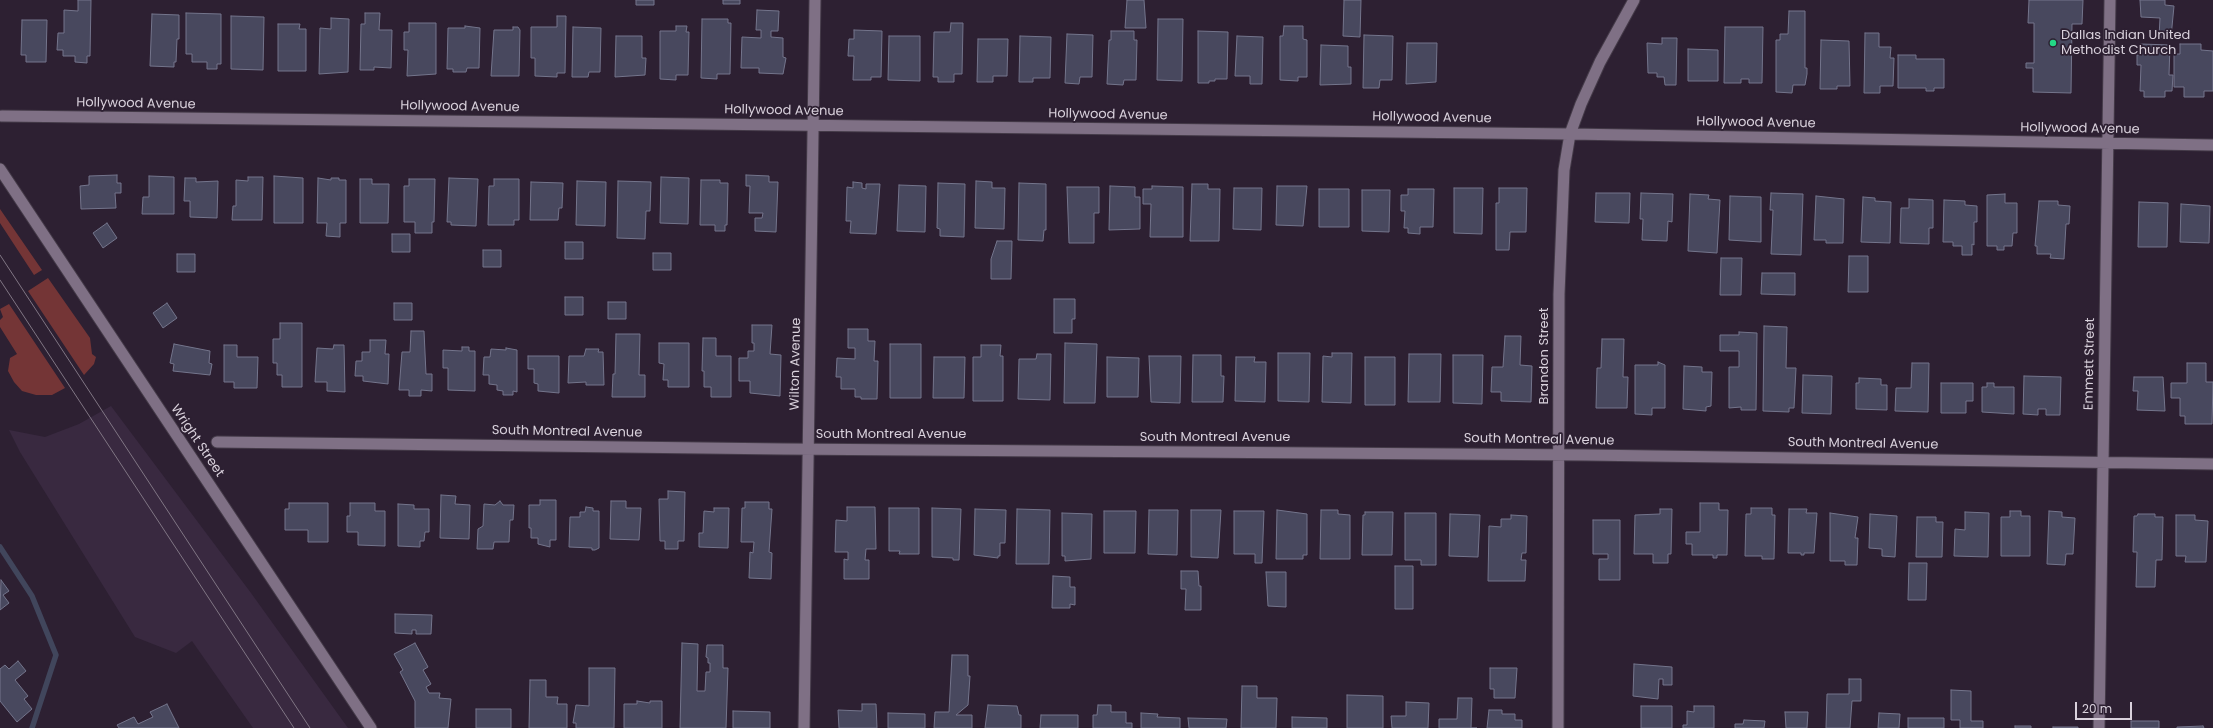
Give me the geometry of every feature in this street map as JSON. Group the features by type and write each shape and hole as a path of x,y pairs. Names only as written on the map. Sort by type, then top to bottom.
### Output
{"street":[{"name":"Wilton Avenue","path":"804,728 815,0"},
{"name":"Brandon Street","path":"1558,728 1560,241 1564,170 1570,134 1600,62 1634,0"},
{"name":"Emmett Street","path":"2099,728 2110,0"},
{"name":"Hollywood Avenue","path":"2,116 1570,134 2213,145"},
{"name":"Wright Street","path":"0,169 371,728"},
{"name":"South Montreal Avenue","path":"217,442 808,449 1558,454 2213,464"}],"shaded area":[{"path":"0,209 42,270 34,275 0,223"},
{"path":"48,278 90,338 92,354 96,357 94,364 84,375 28,291"},
{"path":"9,304 65,388 52,395 36,395 22,391 14,382 8,371 10,358 17,354 0,327 0,320 3,317 0,309"},
{"path":"111,406 251,593 348,728 253,728 192,641 176,653 135,637 20,452 9,430 45,437 79,424"}],"building":[{"path":"78,0 91,0 90,56 87,56 87,63 75,62 75,56 63,56 63,50 57,50 58,33 64,33 64,10 78,11"},
{"path":"636,0 654,0 654,5 636,5"},
{"path":"723,0 740,0 740,4 723,4"},
{"path":"1127,0 1144,0 1146,28 1125,28"},
{"path":"1344,0 1361,0 1360,37 1343,36"},
{"name":"Dallas Indian United Methodist Church","path":"2029,0 2083,0 2082,24 2072,24 2071,93 2033,92 2033,68 2026,68 2026,63 2034,63 2034,23 2028,23"},
{"path":"2140,0 2165,0 2165,5 2174,6 2171,37 2159,37 2160,18 2141,17"},
{"path":"757,10 779,11 778,31 771,31 771,37 783,38 783,57 786,58 783,74 759,73 759,68 741,68 742,37 761,38 761,30 756,30"},
{"path":"1789,11 1805,11 1805,68 1807,68 1807,74 1805,85 1793,85 1792,93 1776,92 1776,40 1780,40 1780,34 1788,34"},
{"path":"186,13 221,14 221,64 217,64 217,69 207,69 207,62 192,62 192,54 186,54"},
{"path":"365,13 380,13 379,30 392,30 391,68 374,67 374,70 360,70 361,24 365,24"},
{"path":"152,14 179,15 179,39 177,39 176,62 174,62 174,67 150,66"},
{"path":"231,16 264,17 263,70 231,69"},
{"path":"557,16 566,16 565,73 557,73 557,77 535,76 535,58 531,58 531,27 557,27"},
{"path":"331,18 349,19 348,72 319,74 320,28 331,29"},
{"path":"702,19 728,19 728,23 731,23 730,74 717,74 717,79 701,78"},
{"path":"1158,19 1183,19 1182,81 1157,80"},
{"path":"22,20 47,20 46,62 26,62 26,55 21,55"},
{"path":"409,23 436,23 436,74 407,76 408,50 404,50 404,32 409,32"},
{"path":"951,23 963,23 962,74 954,74 954,82 938,82 938,77 933,77 934,32 950,32"},
{"path":"278,24 300,24 299,29 306,29 306,71 278,71"},
{"path":"465,26 480,28 479,68 467,68 466,72 453,72 453,69 447,69 448,28 465,28"},
{"path":"676,26 687,26 686,32 689,32 688,75 676,75 676,80 660,79 660,31 676,31"},
{"path":"1284,26 1303,26 1303,39 1307,40 1307,77 1298,77 1298,81 1280,80 1280,36 1283,36"},
{"path":"513,27 518,27 520,30 519,76 491,76 494,30 513,30"},
{"path":"573,27 601,28 600,72 589,72 588,77 572,77"},
{"path":"1725,27 1763,27 1762,83 1749,83 1749,79 1741,79 1741,83 1724,83"},
{"path":"854,30 882,31 881,77 871,77 871,80 853,80 854,56 848,56 849,39 854,39"},
{"path":"1111,31 1134,31 1134,40 1137,40 1136,80 1124,80 1123,85 1107,84 1109,40 1111,40"},
{"path":"1198,31 1228,32 1227,79 1215,79 1215,81 1209,81 1209,83 1198,83"},
{"path":"1865,33 1879,33 1879,47 1891,47 1890,58 1894,58 1893,86 1880,86 1880,93 1864,93"},
{"path":"1067,34 1093,35 1092,77 1080,77 1079,84 1065,83"},
{"path":"1364,35 1393,36 1392,80 1380,80 1379,88 1363,88"},
{"path":"616,36 642,36 642,58 646,58 645,75 615,77"},
{"path":"889,36 920,36 920,81 888,80"},
{"path":"1020,36 1051,37 1050,78 1033,78 1033,82 1019,82"},
{"path":"1237,36 1263,37 1262,84 1250,84 1250,76 1235,76"},
{"path":"1662,38 1677,38 1676,85 1665,85 1664,77 1657,77 1657,73 1648,73 1647,43 1662,44"},
{"path":"978,39 1008,39 1007,76 993,76 993,82 977,82"},
{"path":"1821,40 1849,41 1850,86 1837,86 1837,89 1820,89"},
{"path":"1407,43 1437,43 1436,82 1406,84"},
{"path":"2141,44 2170,45 2169,75 2173,75 2172,91 2165,91 2165,97 2144,97 2144,91 2140,91 2141,65 2137,65 2137,55 2141,55"},
{"path":"2180,44 2201,44 2201,50 2213,51 2213,91 2204,91 2204,97 2184,97 2184,87 2174,87 2174,54 2180,54"},
{"path":"1321,45 1348,46 1348,67 1351,67 1351,84 1320,85"},
{"path":"1688,49 1718,50 1718,81 1688,81"},
{"path":"1898,55 1916,55 1916,59 1944,59 1944,88 1934,88 1934,91 1926,91 1926,88 1898,88"},
{"path":"117,175 117,183 121,183 121,193 115,193 116,208 81,209 80,186 89,185 89,176"},
{"path":"746,175 769,176 769,182 778,182 776,232 755,231 755,218 762,218 763,213 749,213 750,186 746,186"},
{"path":"149,176 174,177 174,214 142,214 143,197 149,197"},
{"path":"274,176 303,178 303,223 274,223"},
{"path":"248,177 263,177 262,220 232,220 233,206 236,206 236,180 248,181"},
{"path":"661,177 689,178 688,224 660,223"},
{"path":"185,178 196,178 196,182 218,181 217,218 190,217 190,201 184,201"},
{"path":"318,178 331,180 331,178 339,178 339,180 346,180 346,223 340,223 340,237 326,236 327,223 317,223"},
{"path":"449,178 478,179 476,226 451,225 451,222 447,222"},
{"path":"360,179 372,179 372,184 389,184 388,223 360,223"},
{"path":"409,179 435,179 434,222 432,222 432,233 415,233 415,222 404,222 404,186 409,186"},
{"path":"494,179 519,179 519,220 514,220 514,225 488,225 489,186 494,186"},
{"path":"701,180 720,180 720,183 728,183 727,225 725,225 725,231 715,231 715,225 700,225"},
{"path":"577,181 606,182 605,226 576,225"},
{"path":"618,181 651,182 650,211 646,211 645,239 617,238"},
{"path":"976,181 992,182 992,188 1005,188 1004,229 975,228"},
{"path":"531,182 563,183 562,208 559,208 558,220 530,220"},
{"path":"853,182 862,183 862,188 866,189 866,184 880,184 876,234 850,233 851,221 846,221 847,187 853,188"},
{"path":"938,183 965,184 964,237 940,236 940,229 937,228"},
{"path":"1019,183 1046,184 1046,230 1044,230 1043,241 1018,240"},
{"path":"1192,184 1208,184 1208,189 1220,189 1219,241 1190,241"},
{"path":"899,185 926,186 925,232 897,231"},
{"path":"1110,186 1135,187 1135,197 1140,197 1140,229 1109,230"},
{"path":"1152,186 1183,187 1183,237 1150,237 1151,204 1143,204 1143,189 1152,189"},
{"path":"1277,186 1307,186 1303,226 1276,225"},
{"path":"1067,187 1099,187 1099,213 1094,213 1094,243 1069,243"},
{"path":"1234,188 1262,188 1261,230 1233,229"},
{"path":"1454,188 1483,188 1482,234 1454,233"},
{"path":"1499,188 1527,188 1526,232 1510,232 1509,250 1496,250 1496,203 1499,203"},
{"path":"1319,189 1349,189 1349,227 1319,227"},
{"path":"1408,189 1434,189 1433,227 1420,227 1420,234 1408,233 1408,228 1404,228 1405,211 1401,211 1401,195 1408,195"},
{"path":"1362,190 1390,190 1389,232 1362,231"},
{"path":"1596,193 1630,193 1629,223 1595,222"},
{"path":"1641,193 1673,194 1672,222 1668,221 1667,241 1642,240 1643,219 1640,219"},
{"path":"1771,193 1803,194 1801,255 1771,254 1773,210 1770,210"},
{"path":"1690,194 1709,195 1708,199 1720,200 1717,253 1688,251"},
{"path":"2005,194 2005,203 2017,203 2017,233 2013,233 2012,246 2004,246 2004,250 1997,250 1997,246 1987,246 1987,195"},
{"path":"1730,196 1761,197 1761,242 1729,240"},
{"path":"1816,196 1844,199 1843,243 1826,243 1826,240 1814,240"},
{"path":"1863,197 1875,198 1875,201 1891,202 1890,243 1861,242"},
{"path":"1909,199 1933,200 1933,228 1929,228 1929,244 1900,243 1901,208 1909,208"},
{"path":"1944,200 1965,201 1965,205 1977,206 1977,222 1974,222 1974,245 1972,244 1972,255 1962,255 1962,246 1953,246 1953,242 1943,242"},
{"path":"2039,201 2058,201 2058,205 2070,206 2069,224 2066,224 2064,259 2050,258 2051,254 2037,254 2037,246 2035,246"},
{"path":"2139,202 2168,203 2167,247 2138,247"},
{"path":"2181,204 2210,206 2209,243 2180,242"},
{"path":"107,223 117,238 103,248 93,233"},
{"path":"392,234 410,234 410,252 392,252"},
{"path":"997,241 1012,241 1011,279 991,279 991,259"},
{"path":"565,242 583,242 583,259 565,259"},
{"path":"483,250 501,250 501,267 483,267"},
{"path":"653,253 671,253 671,270 653,270"},
{"path":"177,254 195,254 195,272 177,272"},
{"path":"1849,256 1868,256 1868,292 1848,292"},
{"path":"1721,258 1742,258 1741,295 1720,295"},
{"path":"1762,273 1795,273 1795,295 1761,294"},
{"path":"565,297 583,297 583,315 565,315"},
{"path":"1054,299 1075,299 1075,319 1072,319 1072,333 1054,333"},
{"path":"608,302 626,302 626,319 608,319"},
{"path":"167,303 177,318 163,328 153,313"},
{"path":"394,303 412,303 412,320 394,320"},
{"path":"280,323 302,323 302,387 282,387 282,375 277,375 277,363 273,363 273,339 280,339"},
{"path":"752,325 772,325 770,354 781,355 780,396 750,393 750,381 739,381 739,358 748,358 748,351 754,351 754,343 752,343"},
{"path":"1764,326 1787,327 1786,368 1796,368 1794,408 1789,408 1789,412 1763,411"},
{"path":"848,329 868,329 868,341 875,341 874,361 878,361 877,399 861,399 861,397 855,397 855,389 841,389 841,377 836,377 837,358 855,359 855,348 848,348"},
{"path":"411,331 424,331 426,374 432,374 432,391 421,390 421,396 409,396 409,390 399,390 402,352 410,352"},
{"path":"1739,332 1757,333 1756,410 1741,410 1741,407 1729,408 1729,367 1739,367 1739,351 1720,351 1720,335 1739,335"},
{"path":"616,334 640,334 639,375 645,375 645,397 612,397 613,374 615,374"},
{"path":"1505,336 1521,336 1520,365 1532,366 1531,402 1501,401 1501,392 1491,392 1492,367 1503,367"},
{"path":"703,338 716,338 716,356 731,356 731,397 711,397 711,387 704,387 704,371 702,371"},
{"path":"1602,339 1624,339 1623,377 1628,377 1627,408 1596,408 1597,368 1601,368"},
{"path":"370,340 386,340 385,354 389,354 388,384 363,381 363,376 355,376 356,361 362,361 362,352 370,352"},
{"path":"659,343 689,343 689,387 668,387 668,380 663,380 664,364 659,363"},
{"path":"1065,343 1097,344 1095,403 1064,403"},
{"path":"174,344 210,351 209,363 212,364 210,375 173,371 174,364 170,363"},
{"path":"890,344 921,344 921,398 890,398"},
{"path":"224,345 237,345 237,357 258,357 257,388 234,388 234,382 224,382"},
{"path":"334,345 344,345 345,392 327,391 327,382 315,382 317,348 333,349"},
{"path":"981,345 1001,345 1000,356 1003,356 1003,401 973,401 973,357 981,357"},
{"path":"462,347 469,347 469,351 475,351 475,391 448,390 448,368 443,368 443,350 462,351"},
{"path":"506,348 517,350 517,392 513,391 513,395 503,395 503,391 497,390 497,385 489,384 489,375 483,375 484,357 490,357 491,349 506,350"},
{"path":"586,349 599,349 598,352 603,352 604,385 586,385 586,382 568,383 569,356 584,356"},
{"path":"1278,353 1310,353 1309,402 1278,401"},
{"path":"1332,353 1352,353 1351,403 1322,402 1323,356 1332,357"},
{"path":"1037,354 1051,354 1050,400 1018,399 1019,359 1036,359"},
{"path":"1409,354 1441,354 1440,402 1408,402"},
{"path":"1193,355 1221,355 1221,376 1224,376 1223,402 1192,402"},
{"path":"1453,355 1483,355 1482,404 1453,403"},
{"path":"528,356 559,356 559,393 538,391 538,384 534,383 534,369 528,369"},
{"path":"1149,356 1181,356 1180,403 1151,402"},
{"path":"934,357 965,357 964,398 933,398"},
{"path":"1107,357 1139,358 1138,397 1107,397"},
{"path":"1236,357 1255,357 1254,362 1266,362 1265,402 1235,401"},
{"path":"1365,357 1395,357 1395,405 1365,405"},
{"path":"1658,362 1665,365 1665,408 1652,408 1652,415 1635,414 1635,365 1658,365"},
{"path":"1912,363 1929,363 1928,412 1895,411 1896,388 1911,388"},
{"path":"2187,363 2206,363 2206,382 2213,382 2212,424 2185,424 2185,416 2180,416 2180,398 2171,398 2171,383 2187,383"},
{"path":"1684,366 1702,367 1702,372 1712,372 1711,406 1706,407 1706,411 1683,409"},
{"path":"1803,375 1832,376 1831,414 1802,413"},
{"path":"2024,376 2061,377 2060,415 2046,415 2046,409 2038,409 2038,415 2023,414"},
{"path":"2134,377 2163,377 2165,411 2137,410 2138,391 2133,391"},
{"path":"1859,378 1881,379 1881,385 1887,385 1887,410 1856,409 1856,383 1859,383"},
{"path":"1941,383 1973,383 1973,401 1966,401 1966,413 1941,413"},
{"path":"1987,383 1994,383 1994,387 2014,387 2014,414 1982,412 1982,387 1987,387"},
{"path":"668,491 685,492 684,541 678,541 678,549 665,549 665,541 660,541 659,499 668,499"},
{"path":"441,495 456,496 455,504 470,505 469,539 440,538"},
{"path":"540,500 556,500 556,540 550,540 550,547 538,544 538,538 531,538 531,528 529,528 529,505 540,505"},
{"path":"500,501 503,505 514,505 513,520 510,520 509,542 494,542 493,549 477,549 478,529 483,526 484,504 495,505"},
{"path":"611,501 626,501 626,508 641,508 639,540 610,539"},
{"path":"745,502 769,502 769,509 772,509 769,552 772,553 771,579 749,578 750,552 753,553 754,542 741,542 742,508 745,508"},
{"path":"289,503 328,503 328,542 308,542 308,530 285,530 285,509 289,509"},
{"path":"350,503 375,503 375,511 385,511 385,546 358,545 358,532 347,532 347,516 350,516"},
{"path":"1700,503 1719,503 1719,510 1728,510 1727,555 1717,555 1717,558 1713,558 1713,555 1692,555 1692,544 1686,544 1686,532 1700,532"},
{"path":"398,504 414,505 414,509 429,509 429,532 425,532 424,541 420,541 420,547 398,546"},
{"path":"586,507 593,508 593,511 599,511 599,548 595,550 592,550 592,548 569,547 570,517 580,517 580,512 585,512"},
{"path":"847,507 875,507 876,549 866,549 865,560 869,560 869,579 844,579 844,559 848,560 848,552 835,552 836,520 847,521"},
{"path":"714,508 729,508 728,548 699,547 699,533 703,533 704,511 714,512"},
{"path":"889,508 919,508 919,554 899,554 900,551 889,551"},
{"path":"932,508 961,509 959,560 953,560 953,558 932,557"},
{"path":"1751,508 1772,508 1772,515 1775,515 1774,559 1762,559 1762,556 1745,556 1746,514 1751,514"},
{"path":"975,509 1006,510 1005,543 1000,543 1000,556 998,556 998,558 974,555"},
{"path":"1017,509 1050,510 1049,564 1016,564"},
{"path":"1660,509 1672,509 1671,554 1668,554 1668,563 1653,563 1653,554 1634,554 1635,515 1660,514"},
{"path":"1789,509 1807,509 1806,513 1817,513 1814,553 1804,553 1804,555 1801,555 1801,553 1788,553"},
{"path":"1149,510 1178,510 1177,555 1148,554"},
{"path":"1191,510 1221,510 1218,558 1191,557"},
{"path":"1277,510 1307,514 1307,555 1303,555 1303,559 1276,559"},
{"path":"1321,510 1338,510 1338,514 1350,515 1350,559 1320,559"},
{"path":"1104,511 1136,511 1135,553 1104,553"},
{"path":"1234,511 1264,511 1262,563 1255,563 1255,554 1234,554"},
{"path":"2010,511 2021,511 2021,516 2030,516 2030,556 2001,556 2001,517 2010,517"},
{"path":"2049,511 2062,512 2062,517 2075,518 2073,554 2066,554 2065,565 2047,564"},
{"path":"1365,512 1393,512 1392,555 1362,555 1363,515 1365,515"},
{"path":"1965,512 1989,513 1988,557 1954,556 1955,529 1965,530"},
{"path":"1062,513 1092,514 1091,559 1065,561 1065,556 1062,556"},
{"path":"1405,513 1436,513 1436,565 1421,565 1421,560 1405,560"},
{"path":"1830,513 1858,517 1855,538 1858,538 1857,565 1845,565 1845,561 1830,561"},
{"path":"1450,514 1480,515 1478,557 1449,556"},
{"path":"1870,514 1897,516 1895,557 1882,556 1882,549 1869,548"},
{"path":"2138,514 2155,514 2155,517 2163,517 2162,560 2156,560 2155,587 2136,587 2137,552 2133,552 2134,516 2137,516"},
{"path":"1511,515 1527,516 1526,553 1522,553 1521,560 1526,560 1525,581 1488,581 1489,526 1501,527 1501,519 1511,519"},
{"path":"2176,515 2195,515 2195,520 2208,521 2206,562 2185,562 2186,556 2176,556"},
{"path":"1917,517 1936,517 1936,522 1943,522 1942,557 1916,557"},
{"path":"1593,520 1620,520 1620,580 1599,580 1599,559 1608,559 1608,554 1593,554"},
{"path":"1909,563 1927,563 1926,600 1908,600"},
{"path":"1395,566 1413,566 1413,609 1395,609"},
{"path":"1181,571 1198,571 1199,586 1201,586 1201,610 1185,610 1186,589 1181,589"},
{"path":"1266,572 1286,572 1286,607 1268,606"},
{"path":"1053,576 1070,577 1070,587 1075,587 1075,605 1070,604 1070,608 1052,608"},
{"path":"1,580 9,591 3,595 9,603 0,610"},
{"path":"395,614 432,615 431,634 416,634 416,630 412,630 412,634 395,633"},
{"path":"415,643 428,667 423,670 431,684 426,687 429,693 440,693 439,698 451,699 448,728 415,728 415,701 400,672 403,670 394,654"},
{"path":"682,643 698,644 697,691 705,691 706,672 710,672 710,663 708,663 708,658 706,657 707,645 723,645 723,668 728,668 726,728 680,728"},
{"path":"952,655 968,655 968,676 970,676 968,705 956,715 972,715 972,728 934,728 935,712 949,712"},
{"path":"18,661 26,671 15,680 28,696 24,699 32,709 17,722 0,701 0,669 5,665 9,669"},
{"path":"1634,664 1672,667 1672,685 1663,685 1663,679 1659,679 1658,699 1633,696"},
{"path":"589,668 615,668 614,728 576,728 576,723 573,723 576,705 589,706"},
{"path":"1490,668 1517,668 1515,698 1494,698 1494,689 1490,689"},
{"path":"1849,679 1861,679 1861,701 1852,701 1850,728 1826,728 1827,694 1849,694"},
{"path":"530,680 546,680 546,697 558,697 557,704 567,704 567,728 529,728"},
{"path":"1242,686 1257,686 1257,698 1277,698 1276,728 1241,728"},
{"path":"1951,690 1971,691 1971,721 1983,721 1983,728 1960,728 1960,720 1951,720"},
{"path":"1347,695 1383,696 1383,728 1347,728"},
{"path":"1458,698 1472,698 1471,728 1439,728 1439,719 1457,719"},
{"path":"637,701 650,703 650,701 662,701 662,728 624,728 624,704 637,704"},
{"path":"1406,702 1429,703 1428,728 1392,728 1391,716 1406,716"},
{"path":"167,704 179,728 119,728 117,725 134,717 138,724 153,717 150,712"},
{"path":"862,704 876,704 877,728 839,728 838,710 862,711"},
{"path":"988,705 1017,706 1019,715 1021,715 1021,728 985,728"},
{"path":"1098,705 1111,705 1111,712 1126,712 1126,723 1132,723 1132,728 1093,728 1093,715 1097,715"},
{"path":"1641,706 1672,706 1672,728 1641,728"},
{"path":"1694,706 1714,706 1714,728 1683,728 1683,725 1687,725 1687,711 1694,712"},
{"path":"476,709 511,709 511,728 476,728"},
{"path":"1489,710 1502,710 1502,714 1515,714 1515,720 1522,720 1522,728 1487,728"},
{"path":"733,711 770,712 770,728 733,728"},
{"path":"1785,712 1808,712 1807,728 1786,728"},
{"path":"888,713 925,714 925,728 888,728"},
{"path":"1141,713 1158,714 1157,717 1180,718 1180,728 1141,728"},
{"path":"1879,713 1900,714 1899,728 1878,728"},
{"path":"1041,715 1078,715 1078,728 1040,728"},
{"path":"1292,717 1327,718 1327,728 1292,728"},
{"path":"1188,718 1227,719 1226,728 1189,728"},
{"path":"1908,718 1944,718 1944,728 1908,728"},
{"path":"1744,720 1765,721 1764,728 1735,728 1735,724 1743,724"},
{"path":"2131,721 2159,721 2159,728 2131,728"},
{"path":"2015,726 2031,726 2031,728 2015,728"},
{"path":"2203,726 2204,728 2177,728 2177,727"},
{"path":"2078,727 2078,728 2053,728"}],"waterway":[{"path":"0,547 32,596 56,655 32,728"}],"tram line":[{"path":"0,255 310,728"},
{"path":"0,280 294,728"}],"place":[{"name":"Dallas Indian United Methodist Church","path":"2053,43"}]}
